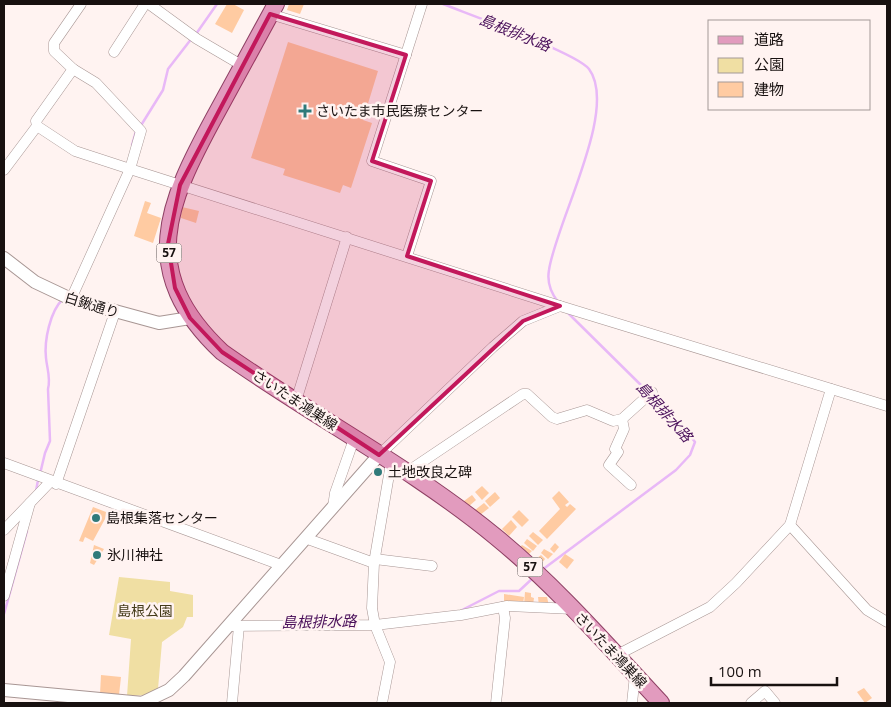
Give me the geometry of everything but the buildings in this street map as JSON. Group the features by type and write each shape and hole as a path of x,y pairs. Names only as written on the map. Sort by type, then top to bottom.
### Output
{"main road":[{"name":"さいたま鴻巣線","path":"273,9 180,184 169,227 169,262 175,288 190,318 222,352 407,472 496,537 574,609 661,703"}],"street":[{"path":"66,298 130,169 141,131 96,83 73,69 54,50 54,43 82,4"},
{"path":"114,52 147,4 197,39 243,66"},
{"path":"407,256 431,180 372,161 422,4"},
{"path":"273,9 406,55"},
{"path":"4,170 37,126 36,121 73,69"},
{"path":"37,126 75,151 560,306 887,406"},
{"path":"296,401 347,237"},
{"name":"白鍬通り","path":"4,258 35,282 66,298 159,323 190,318"},
{"path":"4,690 86,701 142,703 169,690 234,626 281,565 333,507 385,459 493,347 523,321 560,306"},
{"path":"4,530 53,482 115,312"},
{"path":"617,655 710,607 736,583 790,525 831,389"},
{"path":"407,472 523,394 527,394 552,417 557,418 587,410 613,421 622,419 652,392"},
{"path":"622,419 624,429 615,449 618,452 609,466 631,485"},
{"path":"333,507 335,493 354,439"},
{"path":"382,703 390,662 374,621 374,561 385,459"},
{"path":"4,463 281,565"},
{"path":"4,596 30,503"},
{"path":"790,525 867,610 887,622"},
{"path":"305,538 374,561 432,566"},
{"path":"496,703 505,618 503,607"},
{"path":"234,626 461,616 503,607 574,609"},
{"path":"232,703 234,626"},
{"path":"632,703 634,674"},
{"path":"751,703 765,690 776,703"}],"highlighted area":[{"path":"270,14 406,55 372,161 431,181 407,256 560,306 523,321 379,455 222,352 190,318 175,288 168,244 180,185"}],"green space":[{"name":"島根公園","path":"119,577 170,582 170,591 193,595 193,617 187,617 183,627 162,642 158,689 150,695 127,696 131,639 109,635"}],"waterway":[{"path":"196,34 217,4"},
{"name":"島根排水路","path":"443,4 521,34 580,62 589,69 596,87 596,111 591,138 554,249 549,270 550,287 558,302"},
{"path":"140,127 163,90 168,69 192,38"},
{"path":"132,145 136,131"},
{"path":"40,474 50,441 49,377 46,343 51,318 58,304 63,299"},
{"name":"島根排水路","path":"567,312 648,392"},
{"name":"島根排水路","path":"542,570 676,470 690,455 695,442 680,423 652,396"},
{"path":"36,491 38,480"},
{"path":"4,614 27,531"},
{"name":"島根排水路","path":"462,610 499,591 519,591 534,577"}],"place":[{"name":"さいたま市民医療センター","path":"305,111"},
{"name":"土地改良之碑","path":"378,472"},
{"name":"島根集落センター","path":"96,518"},
{"name":"氷川神社","path":"97,555"}]}
